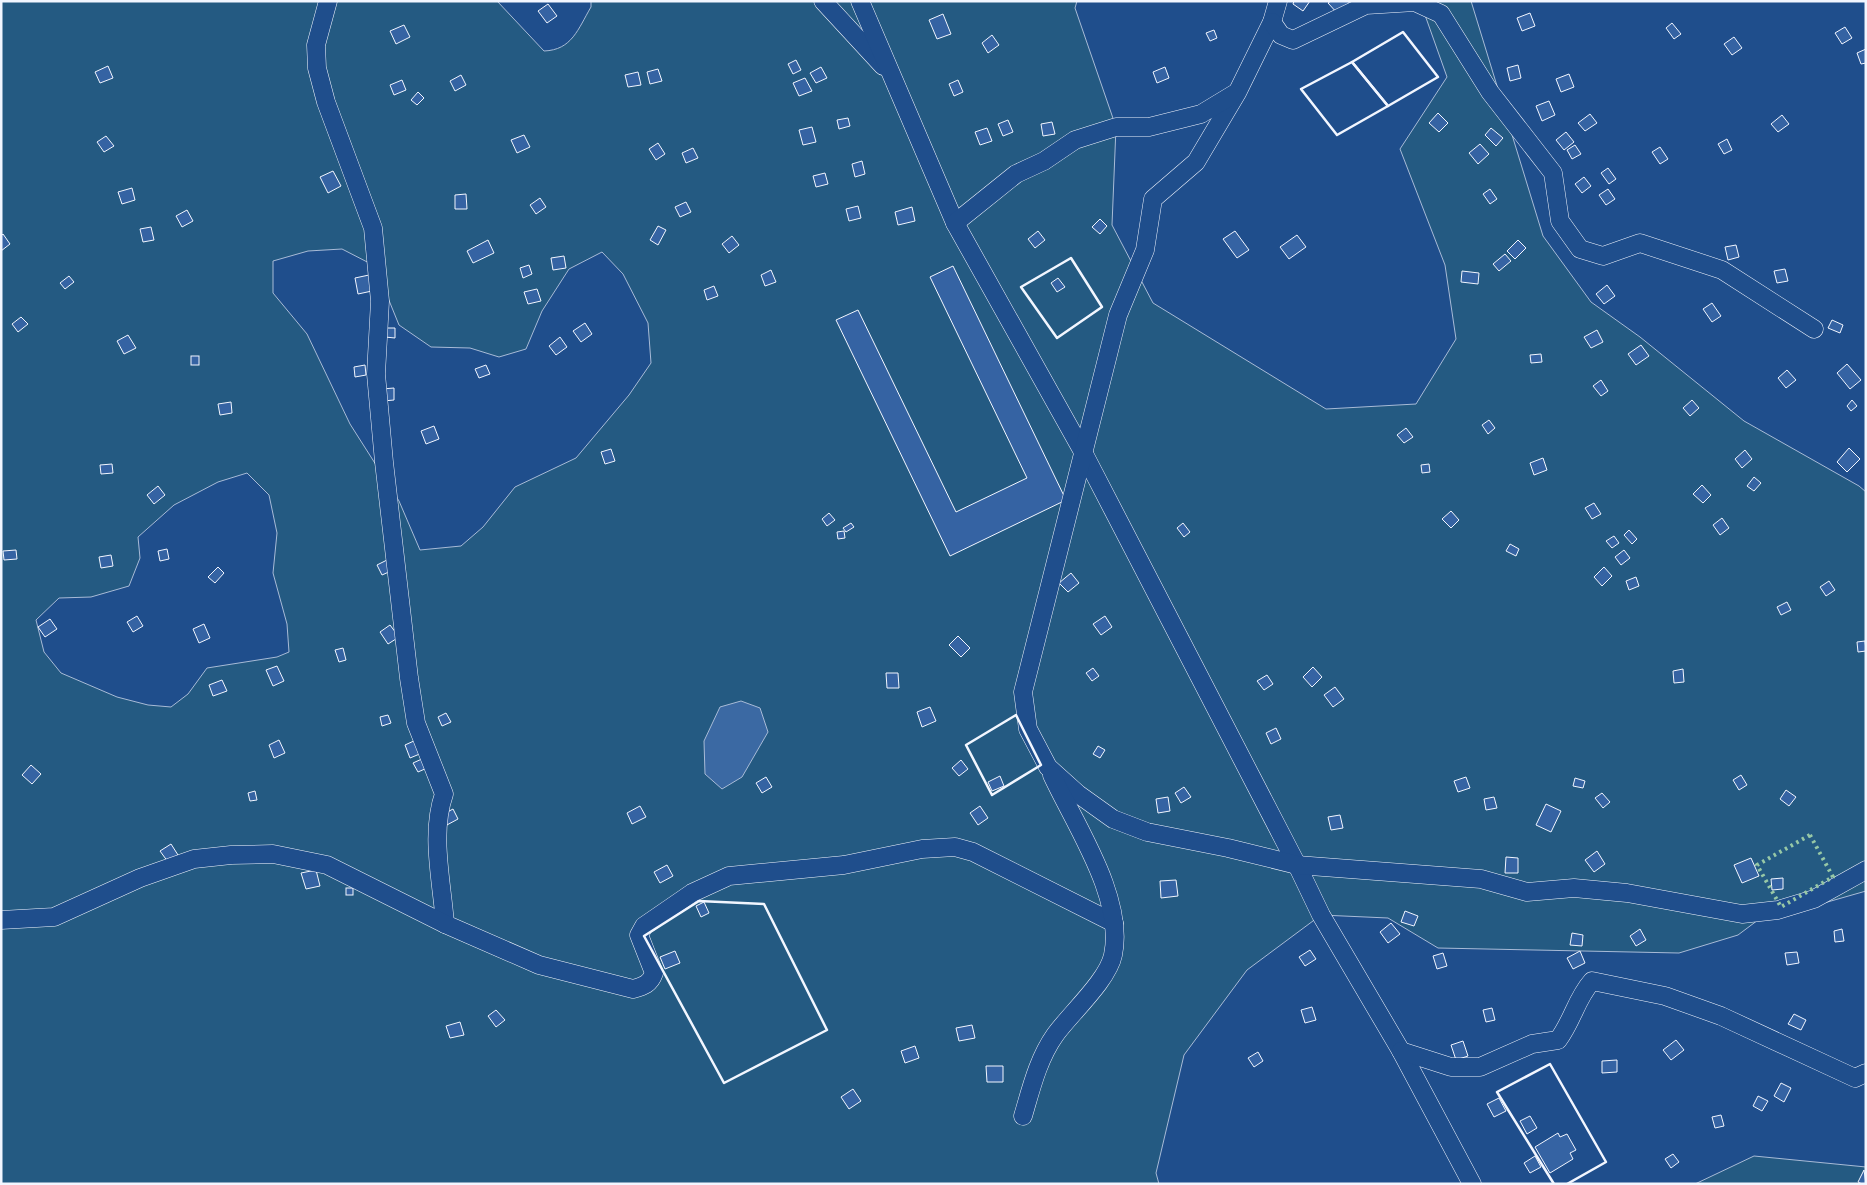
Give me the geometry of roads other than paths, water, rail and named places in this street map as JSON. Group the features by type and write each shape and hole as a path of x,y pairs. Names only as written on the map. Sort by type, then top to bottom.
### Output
{"street":[{"path":"328,1 316,45 317,68 326,102 373,228 380,301 376,374 384,462 416,723 444,794 439,807 438,828 445,924"},
{"path":"823,1 891,73"},
{"path":"860,1 955,223 1082,450 1297,865 1321,915 1400,1051 1472,1184"},
{"path":"1023,1116 1035,1074 1054,1036 1095,988 1113,956 1114,923 1106,890 1091,850 1028,729 1023,692 1061,546 1082,450 1118,315 1145,250 1153,199 1196,162 1237,93 1272,22 1278,1"},
{"path":"1272,22 1281,35 1293,40 1366,6 1415,2 1441,14 1490,92 1553,173 1560,222 1580,249 1603,256 1640,243 1722,270 1814,330"},
{"path":"955,223 1016,174 1044,161 1075,140 1116,127 1149,126 1201,114 1237,93"},
{"path":"1048,768 1078,794 1113,819 1147,832 1297,865 1481,879 1527,892 1574,888 1627,893 1742,914 1778,910 1814,899 1866,870"},
{"path":"1,920 54,917 140,878 194,859 231,854 273,854 327,865 445,924 539,965 633,989 651,981 654,974 639,935 644,926 692,893 729,876 844,865 893,854 955,847 973,852 1114,923"},
{"path":"1400,1051 1451,1067 1480,1067 1532,1044 1558,1040 1570,1025 1583,992 1592,981 1665,996 1721,1016 1855,1078 1866,1073"}]}
